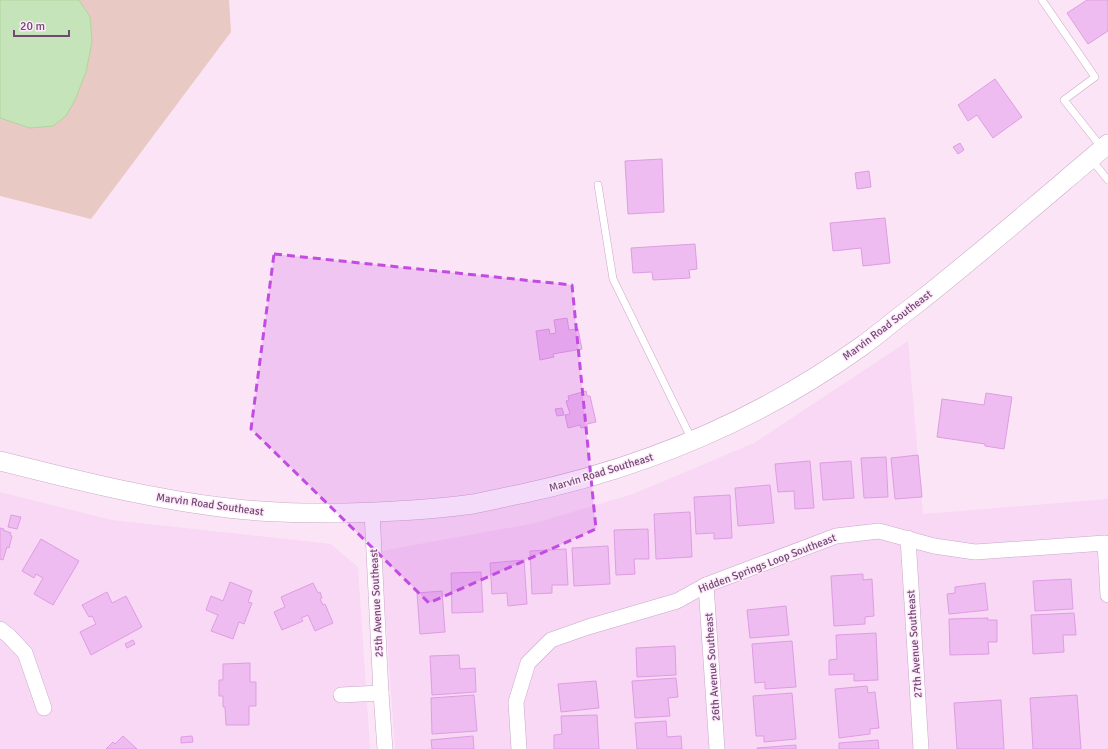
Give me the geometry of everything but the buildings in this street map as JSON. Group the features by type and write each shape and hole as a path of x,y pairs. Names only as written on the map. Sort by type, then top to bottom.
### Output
{"street":[{"name":"Marvin Road Southeast","path":"0,461 148,496 228,508 270,512 372,512 435,508 476,503 557,486 636,463 692,441 720,429 784,395 862,346 957,271 1100,150"},
{"name":"25th Avenue Southeast","path":"372,512 385,749"},
{"name":"Hidden Springs Loop Southeast","path":"519,749 516,702 528,663 551,640 588,627 676,601 706,585 836,536 878,531 934,546 975,552 1105,543 1108,595"},
{"name":"27th Avenue Southeast","path":"908,538 921,749"},
{"name":"26th Avenue Southeast","path":"706,585 717,749"},
{"path":"0,629 25,653 44,708"},
{"path":"341,695 381,693"}],"lane":[{"path":"1042,0 1095,77 1064,100 1100,150 1108,180"},
{"path":"598,185 613,279 692,441"}],"highlighted area":[{"path":"274,254 572,285 596,529 429,603 251,429"}],"shaded area":[{"path":"0,0 229,0 231,32 91,219 0,196"},
{"path":"0,0 79,0 90,17 92,42 86,72 75,100 66,116 53,126 30,128 0,118"},
{"path":"908,341 923,514 1108,499 1108,749 395,749 381,551 535,523 633,494 754,443"},
{"path":"0,492 112,520 331,544 358,567 370,749 0,749"}]}
